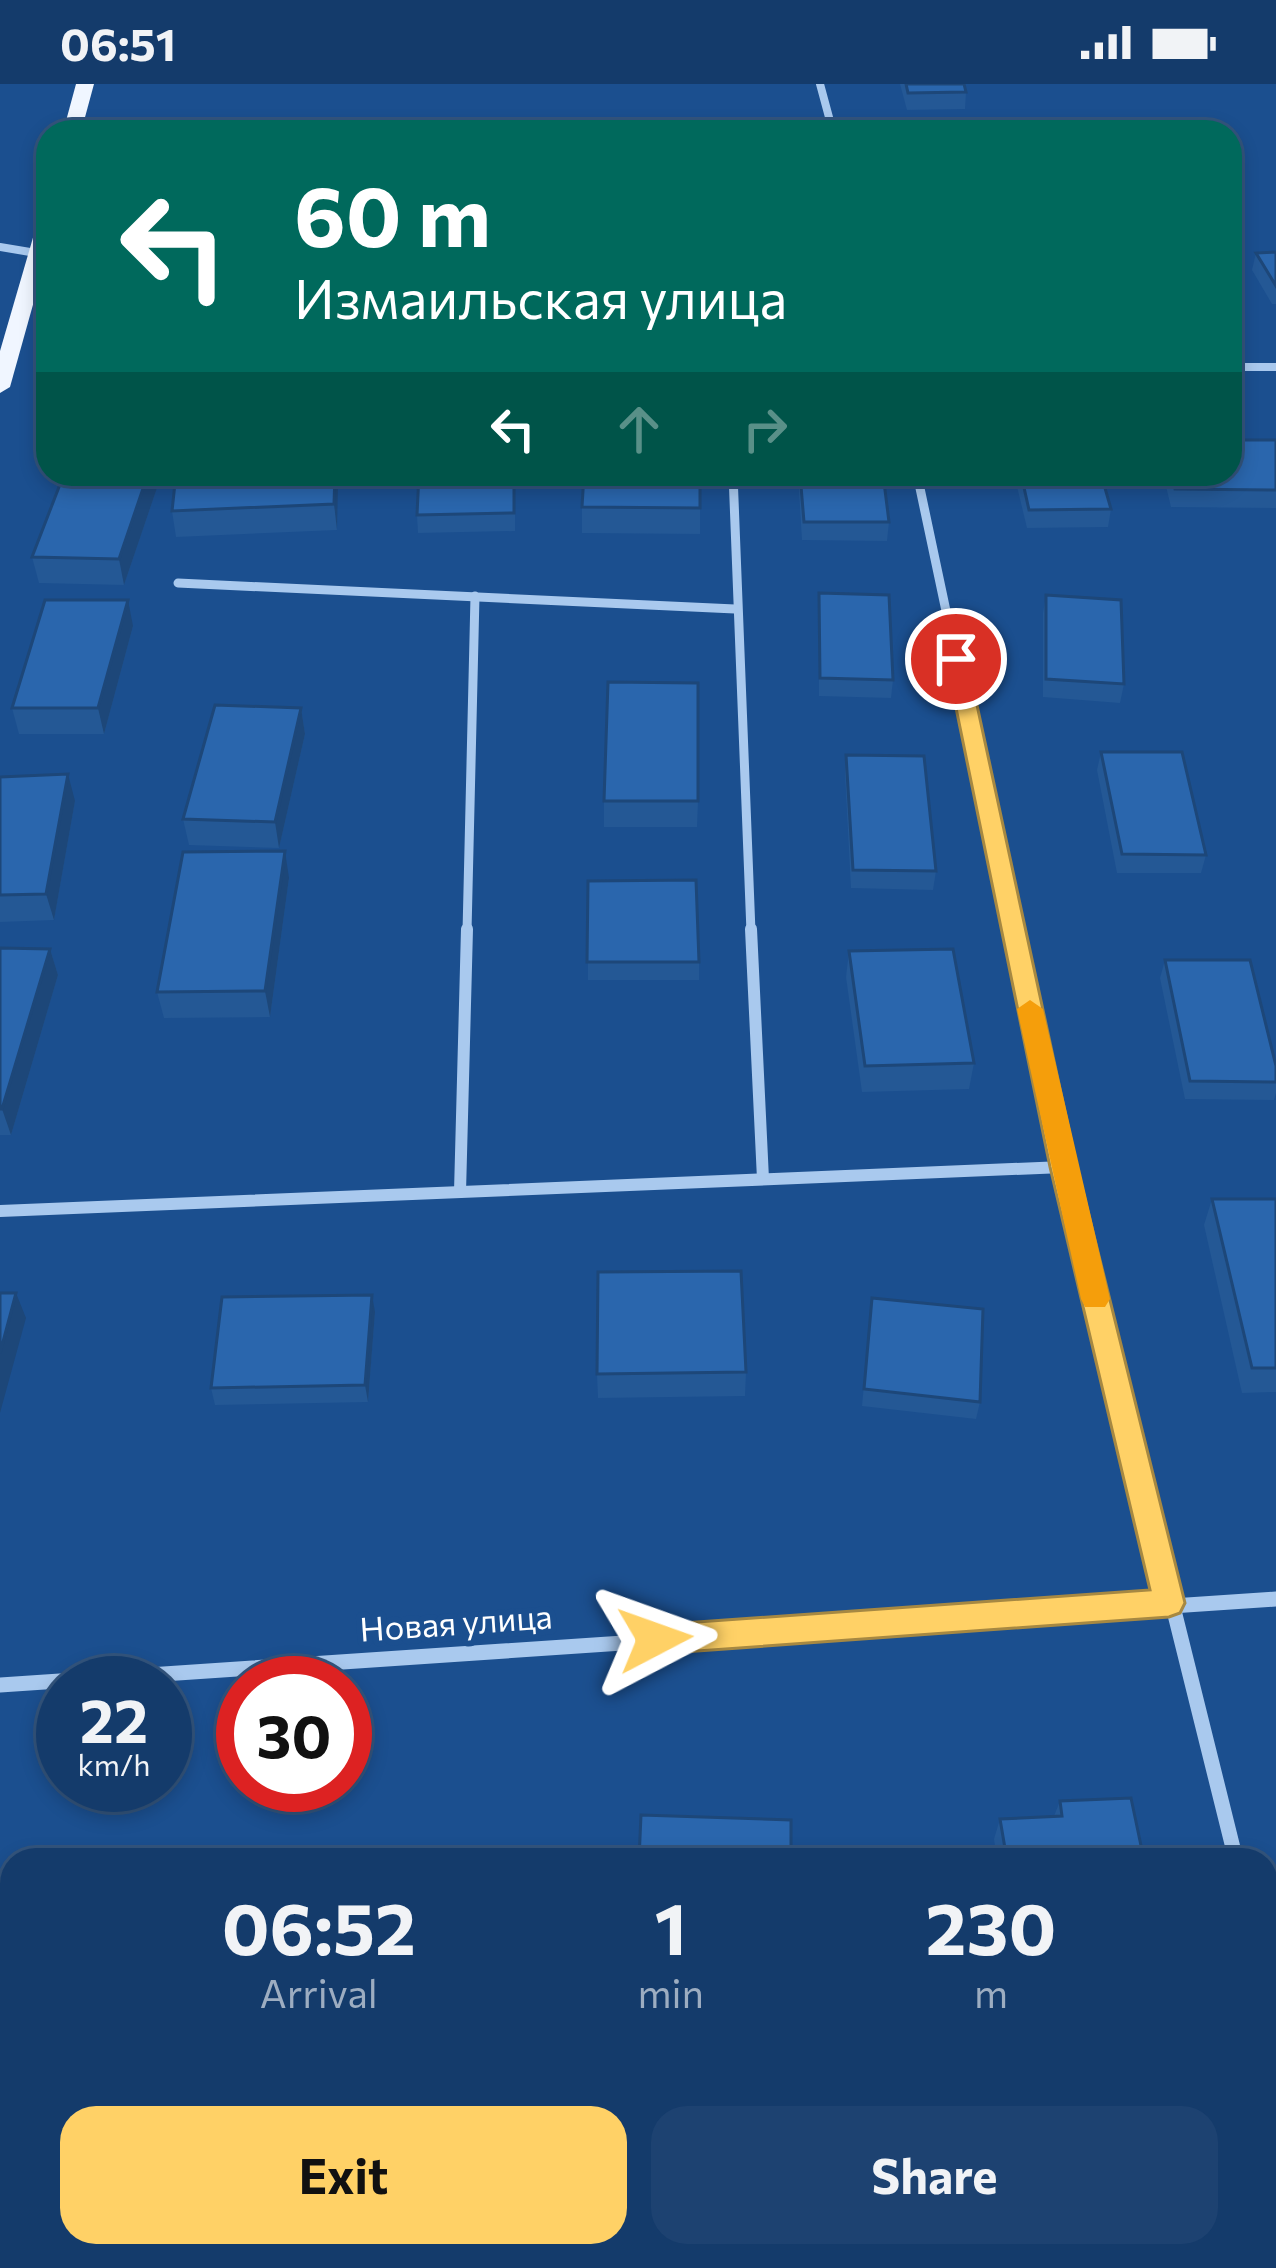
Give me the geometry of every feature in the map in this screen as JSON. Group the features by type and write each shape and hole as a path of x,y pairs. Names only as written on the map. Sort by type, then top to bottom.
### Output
{"main road":[{"path":"75,120 85,84"},
{"path":"0,387 36,276"}],"street":[{"path":"820,84 829,120"},
{"path":"0,247 36,253"},
{"path":"1242,367 1276,367"},
{"path":"733,486 734,609 763,1179"},
{"path":"920,486 1064,1167 1233,1848"},
{"path":"178,583 734,609"},
{"path":"460,1192 475,596"},
{"path":"0,1211 1064,1167"},
{"name":"Новая улица","path":"0,1685 1276,1599"}],"building":[{"path":"906,84 964,84 966,92 908,93"},
{"path":"1276,252 1276,286 1256,253"},
{"path":"1242,440 1276,440 1276,490 1175,489 1242,486"},
{"path":"59,486 144,486 119,559 32,557"},
{"path":"175,486 335,486 334,504 172,511"},
{"path":"418,486 514,486 514,513 417,515"},
{"path":"583,486 700,486 700,508 582,507"},
{"path":"801,486 884,486 889,522 804,522"},
{"path":"1024,486 1104,486 1111,509 1029,510"},
{"path":"819,593 889,595 893,680 820,678"},
{"path":"1046,595 1121,600 1124,684 1046,679"},
{"path":"45,600 128,600 98,708 12,708"},
{"path":"608,682 698,683 698,801 604,801"},
{"path":"215,705 301,708 275,822 183,819"},
{"path":"1101,752 1182,752 1206,855 1122,854"},
{"path":"846,755 924,756 936,871 853,870"},
{"path":"68,774 46,894 0,895 0,777"},
{"path":"285,851 265,991 157,992 183,852"},
{"path":"696,880 699,962 587,962 588,881"},
{"path":"0,948 50,949 2,1109 0,1109"},
{"path":"953,949 974,1063 865,1066 849,951"},
{"path":"1165,960 1250,960 1276,1082 1190,1081"},
{"path":"1212,1199 1276,1199 1276,1368 1252,1368"},
{"path":"741,1271 746,1372 597,1374 598,1272"},
{"path":"0,1293 16,1293 0,1353"},
{"path":"372,1295 365,1385 211,1388 222,1297"},
{"path":"872,1298 983,1309 980,1402 864,1389"},
{"path":"1131,1798 1141,1848 1005,1848 1000,1819 1062,1816 1060,1801"},
{"path":"641,1815 791,1820 791,1848 640,1848"}],"slow traffic":[{"path":"1030,1009 1095,1299"}],"route":[{"path":"655,1639 1169,1603 1064,1167 956,659"}]}
